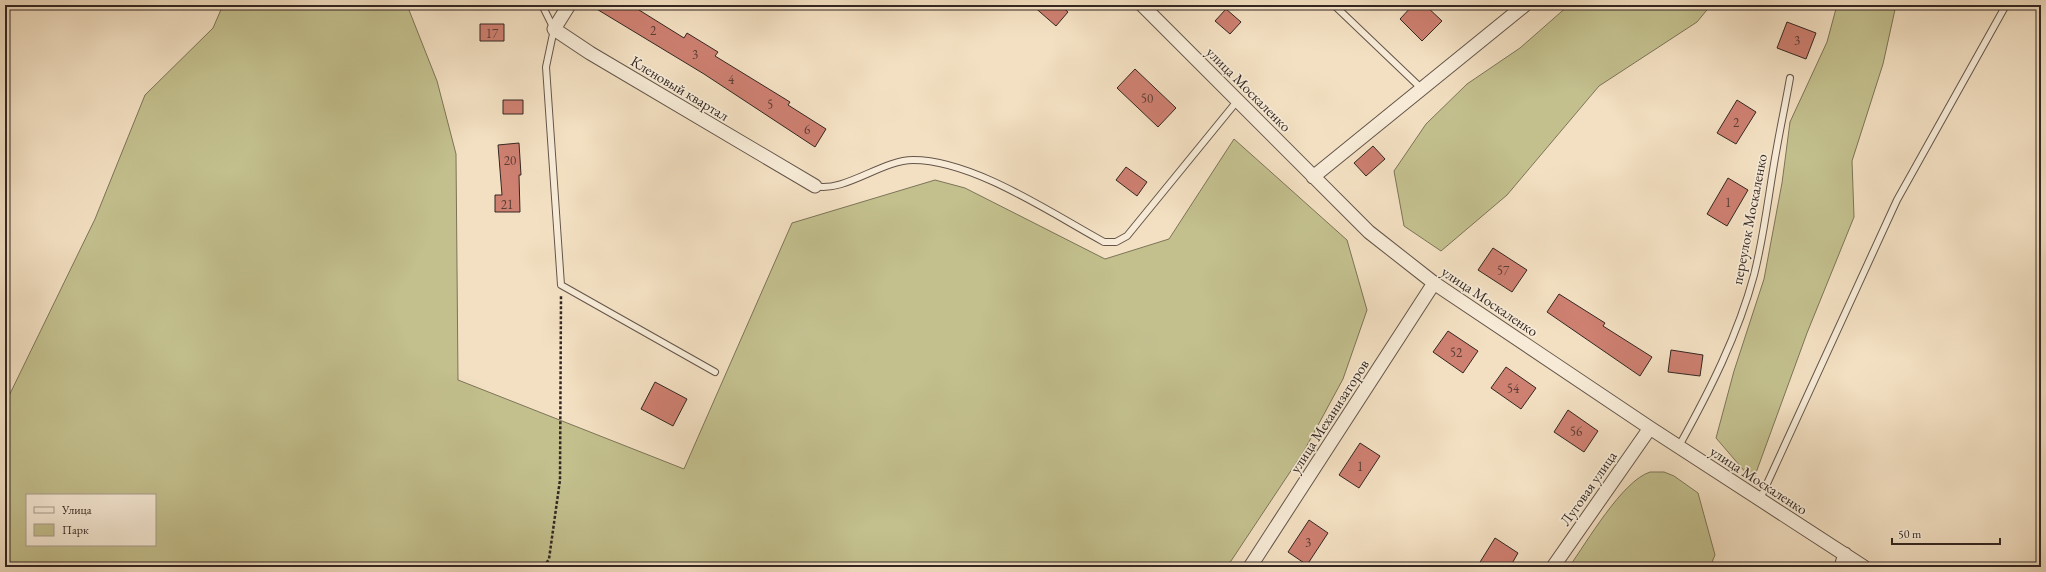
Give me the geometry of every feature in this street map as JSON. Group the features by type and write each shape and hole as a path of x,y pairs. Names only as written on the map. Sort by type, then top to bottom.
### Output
{"street":[{"path":"554,29 569,5"},
{"name":"улица Москаленко","path":"1142,5 1369,232 1434,283 1650,428 1760,499 1843,561 1864,567"},
{"path":"1313,177 1525,5"},
{"name":"Кленовый квартал","path":"554,29 590,53 815,186"},
{"name":"улица Механизаторов","path":"1250,567 1434,283"},
{"name":"Луговая улица","path":"1553,567 1650,428"}],"lane":[{"path":"542,5 554,29 546,67 561,285 715,372"},
{"path":"1334,5 1422,89"},
{"path":"1760,499 1897,200 2006,5"},
{"name":"переулок Москаленко","path":"1680,446 1712,385 1736,326 1754,275 1790,78"},
{"path":"815,186 823,188 837,186 876,169 913,160 953,166 998,183 1104,242 1116,242 1127,236 1238,100"}],"path":[{"path":"544,567 549,559 560,480 561,285"}],"green space":[{"path":"223,5 407,5 437,81 456,154 458,380 684,469 792,223 935,180 965,188 1105,259 1169,239 1234,139 1347,240 1367,310 1343,379 1304,451 1227,567 5,567 5,404 95,219 145,95 213,28"},
{"path":"1569,5 1711,5 1697,22 1599,86 1507,195 1441,251 1404,226 1394,171 1426,124 1467,84 1520,48"},
{"path":"1837,5 1896,5 1883,64 1852,161 1854,217 1807,333 1753,481 1716,438 1734,371 1764,279 1782,183 1790,122 1827,42"},
{"path":"1650,472 1664,472 1674,476 1698,493 1715,555 1710,567 1569,567 1595,528 1617,499 1639,478"}],"building":[{"path":"590,5 631,5 684,38 687,33 718,52 715,56 790,102 788,105 826,129 815,147 704,74"},
{"path":"1032,5 1060,5 1068,12 1056,26"},
{"path":"1413,5 1425,5 1442,21 1422,41 1400,19"},
{"path":"1226,9 1241,22 1230,34 1215,21"},
{"path":"1787,22 1816,33 1806,59 1777,48"},
{"path":"480,24 504,24 504,41 480,41"},
{"path":"1135,69 1176,108 1158,127 1117,88"},
{"path":"503,100 523,100 523,114 503,114"},
{"path":"1737,100 1756,112 1736,144 1717,133"},
{"path":"519,143 521,175 519,175 520,212 495,212 495,195 502,195 498,145"},
{"path":"1373,146 1385,159 1366,176 1354,163"},
{"path":"1126,167 1147,182 1137,196 1116,180"},
{"path":"1728,178 1748,190 1727,226 1707,214"},
{"path":"1493,248 1527,270 1512,292 1478,270"},
{"path":"1559,294 1605,323 1603,326 1652,357 1640,376 1547,312"},
{"path":"1448,331 1478,351 1463,373 1433,352"},
{"path":"1671,350 1703,355 1700,376 1668,372"},
{"path":"1506,367 1536,388 1521,409 1491,388"},
{"path":"655,382 687,399 673,426 641,409"},
{"path":"1568,410 1598,431 1584,452 1554,432"},
{"path":"1360,443 1380,456 1359,488 1339,475"},
{"path":"1309,520 1328,533 1307,565 1288,552"},
{"path":"1495,538 1518,553 1510,567 1477,567"}]}
